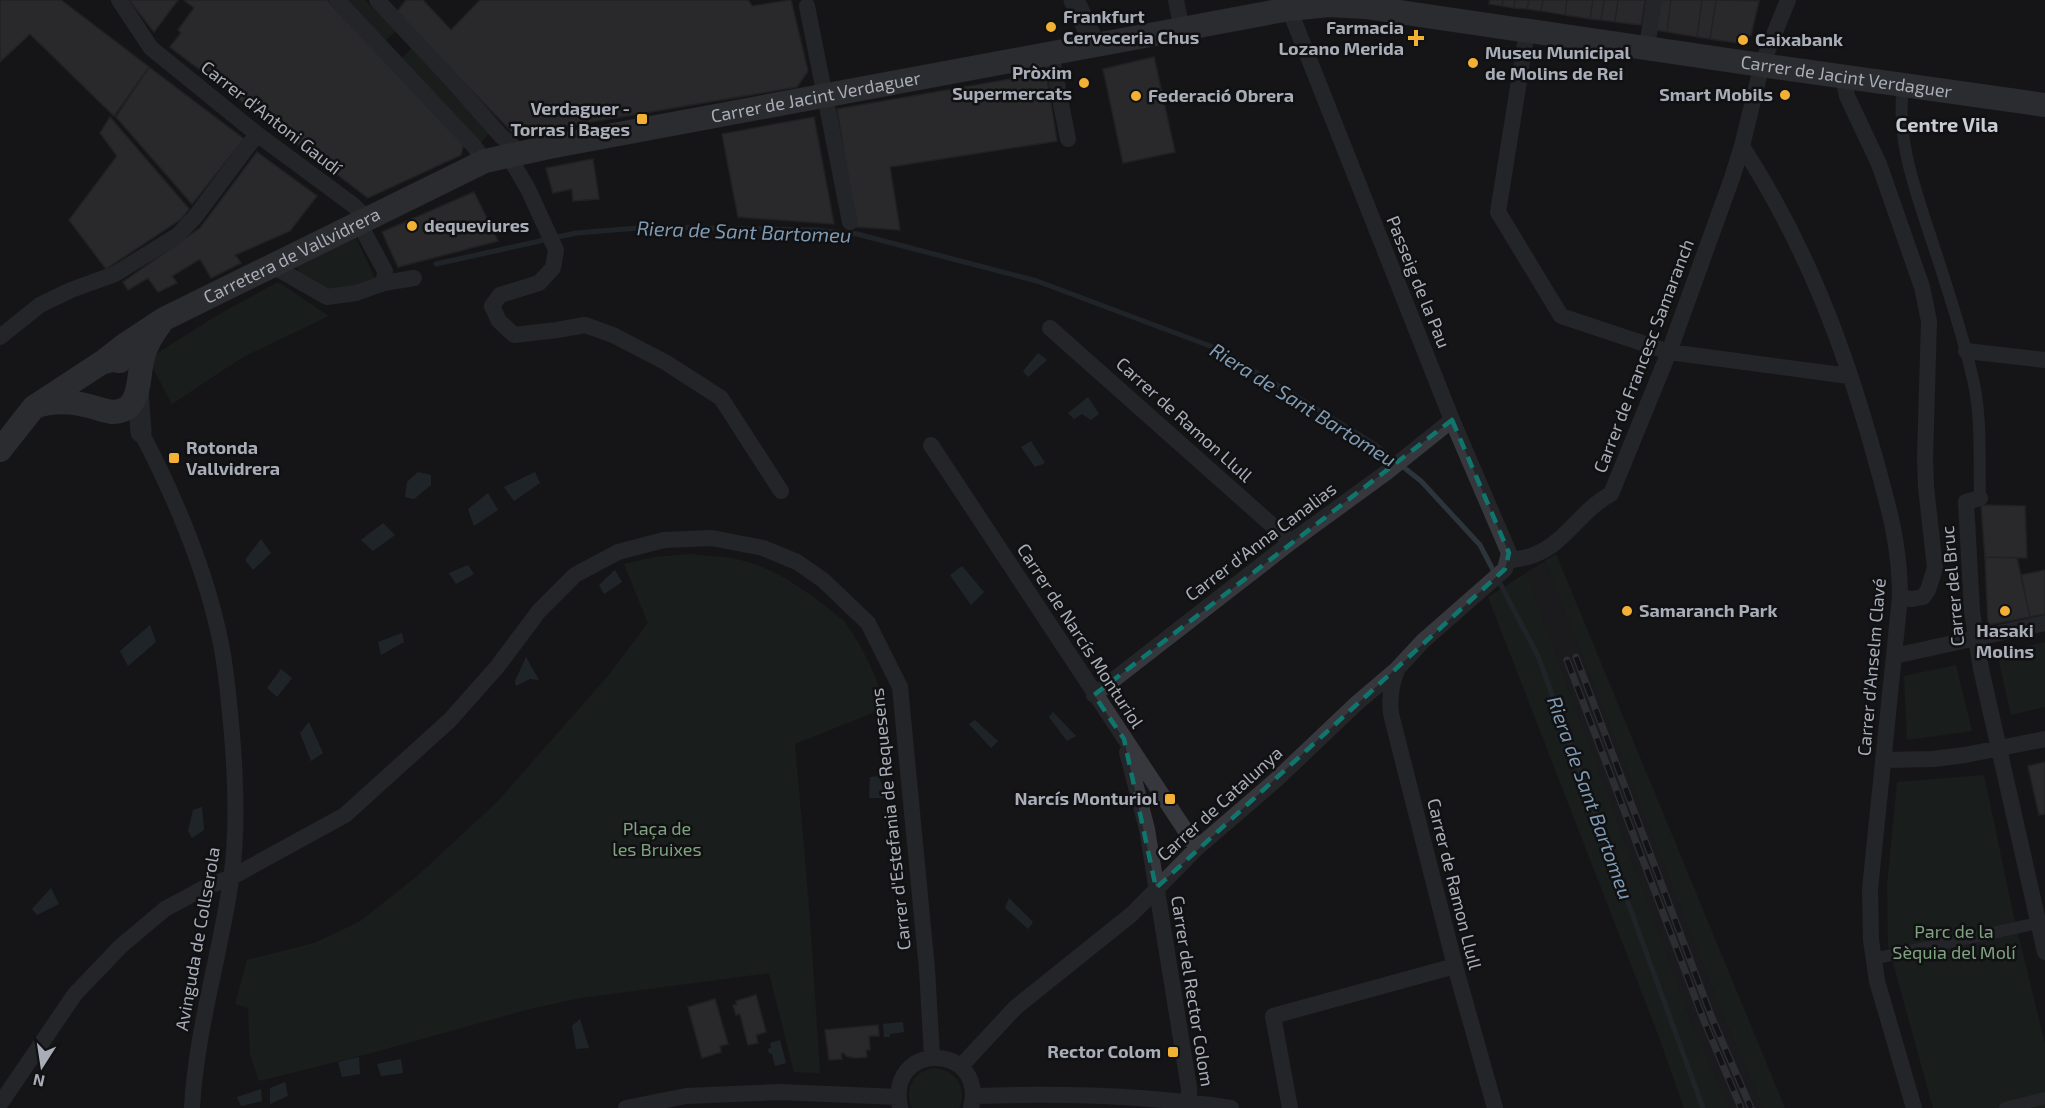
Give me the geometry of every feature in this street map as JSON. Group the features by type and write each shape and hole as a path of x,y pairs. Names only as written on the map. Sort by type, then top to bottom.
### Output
{"main road":[{"name":"Carrer de Jacint Verdaguer","path":"504,156 1182,30 1287,4 1366,3 1527,31 1762,64 1842,87 1902,87 2045,105"},
{"name":"Carretera de Vallvidrera","path":"34,407 164,319 363,221 504,156"},
{"path":"0,450 34,407 46,403 63,401 105,410 125,409 131,404 138,386 147,344 164,319"},
{"path":"105,410 90,399 87,392 89,377 101,363 112,360 126,364 136,375 138,386"}],"street":[{"name":"Carrer d'Antoni Gaudí","path":"119,0 151,48 257,134 353,205 363,221 385,271 384,283"},
{"path":"337,0 473,145 504,156"},
{"path":"377,0 449,76 501,136 504,156 528,189 556,250 553,268 539,283 500,295 492,306 499,321 514,335 585,325 613,335 665,362 722,398 781,491"},
{"path":"1074,0 1095,45"},
{"path":"1176,0 1182,30"},
{"path":"1647,47 1654,0"},
{"name":"Carrer de Francesc Samaranch","path":"1507,565 1537,554 1558,540 1597,501 1611,494 1669,352 1742,146 1762,64 1788,0"},
{"name":"Passeig de la Pau","path":"1287,4 1452,420 1509,553 1507,565"},
{"path":"807,6 850,222"},
{"path":"1527,31 1498,212 1561,316 1669,352 1850,376"},
{"path":"389,56 410,36"},
{"path":"1051,54 1068,139"},
{"path":"1842,87 1879,164 1922,287 1929,321 1925,458 1935,568 1929,590 1923,597 1900,597"},
{"name":"Carrer del Bruc","path":"1902,87 1900,110 1902,140 1973,378 1979,431 1980,498 1966,502 1976,639 1999,749 2042,922 2045,952"},
{"path":"0,337 40,305 71,290 116,274 178,235 195,217 257,134"},
{"name":"Carrer d'Anselm Clavé","path":"1742,146 1788,222 1823,298 1850,376 1898,548 1900,597 1870,889 1870,921 1873,959 1880,992 1914,1108"},
{"path":"273,266 327,297 356,293 384,283 414,278"},
{"name":"Carrer de Ramon Llull","path":"1050,328 1291,542"},
{"path":"1966,351 2045,360"},
{"path":"138,386 141,432"},
{"path":"105,410 141,432"},
{"name":"Carrer d'Anna Canalias","path":"1094,695 1291,542 1388,472 1452,420"},
{"name":"Avinguda de Collserola","path":"141,432 164,476 198,559 212,606 221,645 234,766 235,842 232,877 197,1056 192,1108"},
{"name":"Carrer de Narcís Monturiol","path":"931,445 1197,848"},
{"name":"Carrer d'Estefania de Requesens","path":"0,1104 75,994 120,946 165,909 202,889 232,877 335,820 363,799 450,720 497,667 540,611 575,575 618,552 664,540 712,538 763,548 797,562 824,580 868,623 900,687 927,969 932,1057"},
{"name":"Carrer de Catalunya","path":"961,1066 1016,1007 1132,914 1197,848 1277,779 1507,565"},
{"path":"1894,656 2045,623"},
{"name":"Carrer de Ramon Llull","path":"1397,669 1391,684 1390,714 1455,966 1495,1108"},
{"name":"Carrer del Rector Colom","path":"1124,739 1147,829 1189,1088 1189,1105"},
{"path":"1883,760 1940,758 2045,739"},
{"path":"1873,959 2042,922"},
{"path":"1290,1108 1273,1016 1455,966"},
{"path":"626,1108 686,1096 780,1092 899,1103 901,1080 911,1066 920,1060 932,1057 942,1058 961,1066 970,1081 973,1102 1071,1095 1231,1108"},
{"path":"2005,1108 2045,1098"}],"highlighted area":[{"path":"1452,420 1509,553 1505,569 1156,888 1124,739 1094,695"}],"shaded area":[{"path":"1038,353 1047,360 1028,377 1023,371"},
{"path":"1088,397 1099,414 1091,420 1082,414 1074,419 1068,413"},
{"path":"1031,441 1045,463 1035,467 1021,447"},
{"path":"418,472 431,475 431,485 414,499 405,497 407,482"},
{"path":"535,472 540,483 514,501 504,487"},
{"path":"488,493 498,510 474,526 468,509"},
{"path":"383,523 395,535 373,551 361,540"},
{"path":"261,539 271,553 253,570 245,560"},
{"path":"1545,561 1721,1011 1763,1108 1729,1108 1693,1026 1526,573"},
{"path":"468,565 474,574 456,584 449,573"},
{"path":"962,566 984,592 971,605 950,575"},
{"path":"615,570 622,582 604,594 599,585"},
{"path":"150,625 156,642 128,666 120,651"},
{"path":"402,633 404,642 381,655 378,642"},
{"path":"526,657 539,680 530,679 516,686 515,681"},
{"path":"281,669 292,678 277,697 267,688"},
{"path":"1053,712 1076,736 1067,741 1049,717"},
{"path":"975,720 998,741 991,748 969,724"},
{"path":"309,722 323,753 311,761 300,733"},
{"path":"879,776 886,798 869,798 870,777"},
{"path":"202,807 204,830 192,838 188,831 193,810"},
{"path":"51,888 59,904 37,915 32,909"},
{"path":"1009,898 1033,922 1028,929 1005,908"},
{"path":"580,1019 589,1048 576,1049 572,1026"},
{"path":"903,1022 904,1032 884,1037 883,1024"},
{"path":"780,1040 786,1063 775,1066 768,1049 771,1048 770,1043"},
{"path":"359,1057 360,1074 342,1077 338,1062"},
{"path":"401,1059 403,1073 381,1076 377,1064"},
{"path":"285,1082 288,1096 270,1104 270,1088"},
{"path":"261,1089 262,1101 241,1106 237,1097"}],"green space":[{"path":"342,0 365,0 396,31 384,42"},
{"path":"412,48 491,132 480,143 401,59"},
{"path":"356,238 375,278 328,294 308,286 295,265"},
{"path":"278,282 329,316 243,357 172,404 148,359 216,316"},
{"name":"Plaça de les Bruixes","path":"690,554 731,558 758,565 795,584 829,609 844,622 859,643 874,675 885,708 795,744 820,1073 794,1072 769,973 580,998 530,1009 364,1055 259,1081 250,1054 248,1008 235,1004 247,960 314,943 359,922 415,878 498,801 607,677 648,623 624,564 655,557"},
{"path":"1556,554 1785,1108 1763,1108 1721,1011 1545,561"},
{"path":"1526,573 1693,1026 1729,1108 1684,1108 1659,1037 1488,597"},
{"path":"2045,642 2045,707 2011,715 1997,653"},
{"path":"1956,665 1972,731 1907,740 1904,676"},
{"name":"Parc de la Sèquia del Molí","path":"1984,775 2013,913 2045,1044 2045,1108 1933,1108 1888,945 1887,885 1897,782"},
{"path":"933,1068 948,1072 958,1080 962,1093 959,1108 912,1108 909,1094 912,1082 920,1073"}],"building":[{"path":"0,0 61,0 149,67 114,116 30,34 0,62"},
{"path":"129,0 178,0 154,32"},
{"path":"184,0 327,0 464,143 461,155 368,198 170,47 181,33 178,30 194,8"},
{"path":"406,0 423,0 451,30 480,0 748,0 752,6 791,0 808,71 797,87 515,135 396,13"},
{"path":"1490,0 1503,0 1502,6 1489,4"},
{"path":"1503,0 1515,0 1514,8 1502,6"},
{"path":"1515,0 1529,0 1527,9 1514,8"},
{"path":"1529,0 1543,0 1541,11 1527,9"},
{"path":"1543,0 1567,0 1565,15 1541,11"},
{"path":"1567,0 1593,0 1590,19 1565,15"},
{"path":"1593,0 1604,0 1601,20 1590,19"},
{"path":"1604,0 1618,0 1615,22 1601,20"},
{"path":"1618,0 1645,0 1641,25 1615,22"},
{"path":"1658,0 1671,0 1667,32 1655,30"},
{"path":"1671,0 1702,0 1697,37 1667,32"},
{"path":"1702,0 1716,0 1710,39 1697,37"},
{"path":"1716,0 1759,1 1751,35 1739,43 1710,39"},
{"name":"Federació Obrera","path":"1154,57 1175,152 1123,163 1103,69"},
{"path":"149,67 244,139 192,204 116,117"},
{"path":"1046,73 1057,141 890,167 900,230 856,227 837,109"},
{"path":"110,117 189,209 181,219 106,269 69,220 117,156 100,133"},
{"path":"814,117 834,224 738,217 722,134"},
{"path":"257,152 317,196 290,231 235,255 241,263 211,278 200,259 172,276 177,283 158,292 148,278 128,290 123,282 200,228"},
{"path":"593,159 599,199 573,201 572,189 553,193 546,168"},
{"path":"474,192 498,241 398,267 382,232"},
{"path":"1981,505 2025,506 2027,558 1985,557"},
{"path":"1985,557 2017,558 2030,617 1988,625"},
{"path":"2045,570 2045,614 2030,617 2021,575"},
{"path":"2045,762 2045,814 2039,815 2028,766"},
{"path":"756,995 766,1032 756,1035 758,1043 748,1045 740,1014 736,1015 733,1005 737,1005 736,1001"},
{"path":"715,999 728,1044 720,1046 721,1052 702,1058 688,1007"},
{"path":"878,1025 879,1036 869,1036 870,1050 866,1050 867,1057 854,1058 844,1053 841,1054 842,1059 829,1060 825,1030"}],"waterway":[{"name":"Riera de Sant Bartomeu","path":"436,264 576,233 651,227 814,230 857,234 1037,281 1218,349 1374,444 1421,481 1480,545 1538,656 1703,1108"}],"railway":[{"path":"1576,657 1712,1018 1751,1108"},
{"path":"1567,660 1704,1021 1741,1108"}],"place":[{"name":"Frankfurt Cerveceria Chus","path":"1051,27"},
{"name":"Farmacia Lozano Merida","path":"1416,38"},
{"name":"Caixabank","path":"1743,40"},
{"name":"Museu Municipal de Molins de Rei","path":"1473,63"},
{"name":"Pròxim Supermercats","path":"1084,83"},
{"name":"Smart Mobils","path":"1785,95"},
{"name":"Federació Obrera","path":"1136,96"},
{"name":"Verdaguer - Torras i Bages","path":"642,119"},
{"name":"dequeviures","path":"412,226"},
{"name":"Rotonda Vallvidrera","path":"174,458"},
{"name":"Samaranch Park","path":"1627,611"},
{"name":"Hasaki Molins","path":"2005,611"},
{"name":"Narcís Monturiol","path":"1170,799"},
{"name":"Rector Colom","path":"1173,1052"}],"district":[{"name":"Centre Vila","path":"1947,125"}]}
